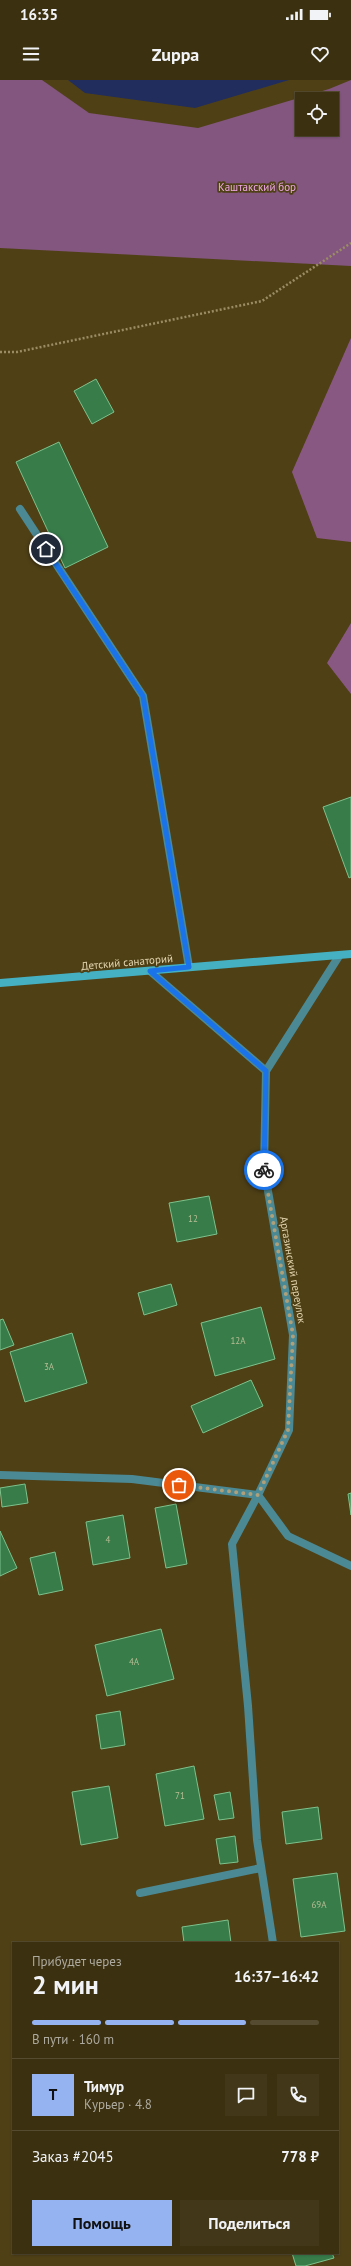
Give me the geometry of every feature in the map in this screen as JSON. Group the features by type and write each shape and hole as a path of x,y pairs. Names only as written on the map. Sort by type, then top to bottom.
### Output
{"main road":[{"name":"Детский санаторий","path":"0,983 351,954"}],"street":[{"path":"20,509 143,696 189,967"},
{"path":"150,971 266,1071 339,956"},
{"name":"Аргазинский переулок","path":"266,1071 264,1168 293,1335 288,1430 258,1495 232,1544 248,1706 257,1840 273,1942"},
{"path":"0,1475 132,1479 258,1495 288,1536 351,1566"},
{"path":"140,1893 261,1868"}],"path":[{"path":"0,352 17,352 262,301 351,243"}],"green space":[{"name":"Каштакский бор","path":"0,80 42,80 89,113 198,128 295,99 295,136 339,136 339,92 319,92 351,80 351,266 0,248"}],"shaded area":[{"path":"351,338 351,542 317,538 292,472"},
{"path":"351,623 351,694 327,663"}],"water":[{"path":"68,80 289,80 195,108 85,93"}],"building":[{"path":"96,379 114,412 92,424 74,391"},
{"path":"59,442 108,547 65,568 16,462"},
{"path":"351,797 351,877 349,878 323,807"},
{"path":"209,1196 217,1234 177,1242 169,1203"},
{"path":"171,1284 177,1305 144,1315 138,1293"},
{"path":"261,1307 275,1359 215,1376 201,1323"},
{"path":"3,1319 14,1345 0,1350 0,1320"},
{"path":"72,1333 87,1383 25,1402 10,1352"},
{"path":"251,1380 263,1406 203,1433 191,1406"},
{"path":"25,1484 28,1503 2,1507 0,1488"},
{"path":"351,1493 351,1515 348,1494"},
{"path":"176,1504 187,1564 166,1568 155,1508"},
{"path":"123,1515 130,1558 93,1565 86,1522"},
{"path":"0,1531 17,1568 0,1576"},
{"path":"55,1552 63,1590 39,1595 30,1558"},
{"path":"161,1629 174,1679 107,1696 95,1645"},
{"path":"120,1711 125,1745 101,1749 96,1715"},
{"path":"194,1766 204,1819 165,1826 156,1774"},
{"path":"109,1786 118,1838 81,1845 72,1792"},
{"path":"230,1792 234,1818 219,1820 214,1795"},
{"path":"318,1807 322,1839 286,1844 282,1812"},
{"path":"235,1836 238,1862 220,1864 216,1839"},
{"path":"337,1873 345,1931 301,1937 293,1879"},
{"path":"228,1920 231,1942 184,1942 182,1927"},
{"path":"292,2254 332,2254 334,2258 305,2266 296,2266"}],"way so far":[{"path":"179,1485 258,1495 288,1430 293,1335 264,1170"}],"route":[{"path":"46,549 143,696 189,967 150,971 266,1071 264,1170"}]}
